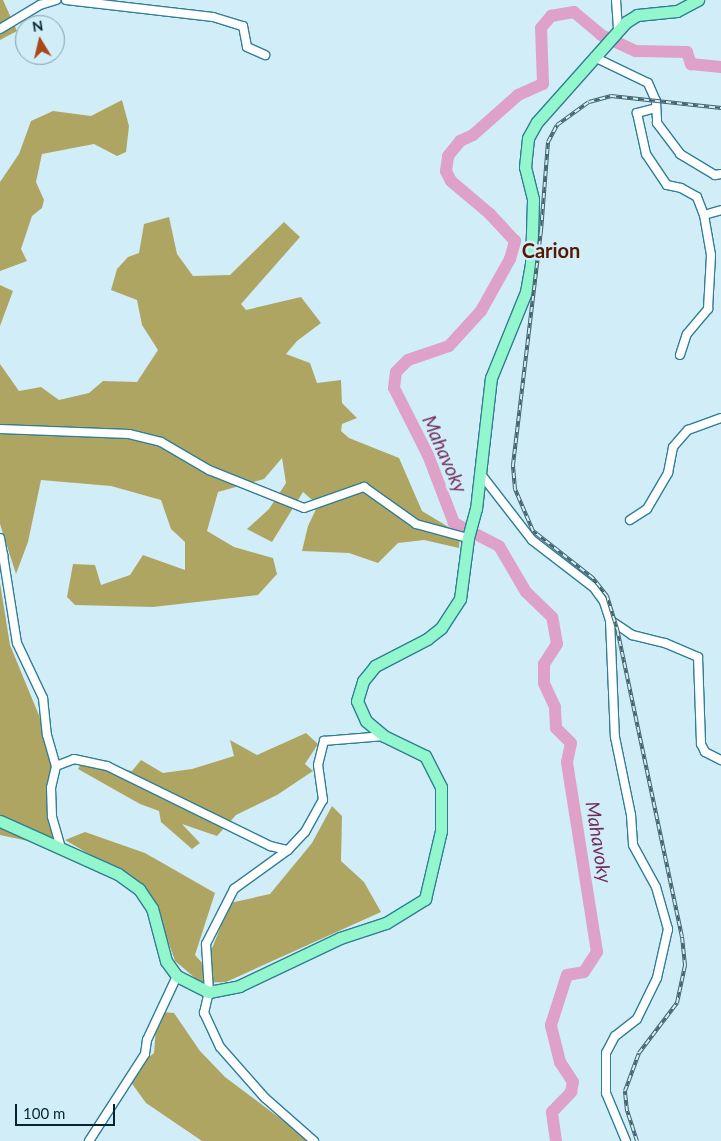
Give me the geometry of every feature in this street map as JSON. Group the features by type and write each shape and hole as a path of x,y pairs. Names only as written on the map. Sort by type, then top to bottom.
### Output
{"main road":[{"path":"0,821 118,874 139,889 152,908 166,960 177,976 208,992 239,986 340,938 386,923 425,899 441,831 441,787 425,756 384,736 366,721 357,700 363,680 375,666 427,639 452,614 464,582 468,538 476,509 491,378 526,292 531,264 533,199 525,167 528,138 537,122 618,29 637,15 677,11 698,0"}],"street":[{"path":"0,29 40,5 56,0"},
{"path":"66,0 213,17 243,26 247,47 265,55"},
{"path":"616,0 618,29"},
{"path":"597,53 648,83 656,108 657,123 680,154 715,175 721,174"},
{"path":"656,108 637,113 646,154 666,185 681,188 697,196 704,215 711,255 708,309 687,334 680,355"},
{"path":"704,215 721,210"},
{"path":"630,520 647,509 668,473 673,447 688,430 721,418"},
{"path":"0,429 129,434 153,440 209,470 304,508 364,487 416,524 468,538"},
{"path":"480,473 532,540 594,588 604,602 610,620 615,737 631,815 634,845 656,887 668,929 657,978 636,1019 615,1036 606,1053 606,1093 626,1141"},
{"path":"0,538 17,643 43,698 47,735 56,766 51,788 52,816 61,848"},
{"path":"610,620 632,635 665,643 698,657 701,744 705,752 721,760"},
{"path":"314,1141 265,1098 220,1047 204,1013 208,992 206,944 234,889 288,850 306,832 323,800 318,765 324,742 384,736"},
{"path":"56,766 74,758 107,766 270,846 288,850"},
{"path":"90,1141 145,1054 147,1040 177,976"}],"shaded area":[{"path":"0,0 3,0 15,27 15,32 0,40"},
{"path":"122,100 129,126 126,152 117,156 94,144 42,154 36,182 44,200 42,208 32,216 21,249 27,261 0,271 0,182 19,154 31,121 53,111 91,116"},
{"path":"169,217 177,254 193,276 230,275 284,222 300,237 241,304 246,310 301,297 321,323 297,341 286,354 310,363 317,383 341,380 342,403 357,418 342,424 341,431 349,438 399,458 422,511 460,534 459,548 424,540 398,543 378,563 349,553 302,551 308,526 318,505 303,492 272,542 247,529 269,509 286,483 282,458 264,479 218,492 207,531 234,547 273,558 277,574 258,595 153,607 75,605 67,597 73,564 95,565 101,585 130,575 143,555 185,570 185,542 171,529 161,500 111,486 41,480 28,542 16,574 0,524 0,364 19,391 41,387 59,400 89,393 103,381 137,382 158,350 142,325 137,300 111,290 117,269 128,257 139,253 144,224"},
{"path":"0,285 13,291 0,326"},
{"path":"0,583 10,645 47,735 56,766 52,816 61,848 0,835"},
{"path":"306,733 318,744 305,764 313,771 277,795 236,815 217,836 182,824 200,843 192,849 161,822 159,811 140,804 78,769 83,761 132,771 141,760 163,773 192,769 234,756 230,740 257,755"},
{"path":"332,806 342,816 341,861 364,882 381,912 226,982 201,983 175,961 155,904 139,883 65,840 85,832 145,853 215,893 195,955 205,966 230,903 270,894 312,843"},
{"path":"162,1012 174,1013 200,1051 225,1077 310,1141 202,1141 146,1103 130,1081 144,1061 154,1053 156,1028"}],"waterway":[{"name":"Mahavoky","path":"556,1141 552,1112 571,1092 573,1082 560,1062 551,1025 567,975 584,972 597,952 567,762 571,743 556,728 555,707 544,683 544,664 557,644 552,617 526,592 499,546 454,523 428,455 394,388 396,372 408,360 449,346 481,311 510,259 515,241 490,214 451,181 446,171 448,156 460,141 473,135 518,95 543,84 541,28 551,16 574,12 601,35 636,51 687,52 691,64 721,67"}],"railway":[{"path":"637,1141 627,1111 625,1091 639,1053 677,1003 685,965 682,937 618,632 607,596 593,578 533,531 515,489 513,465 541,231 548,142 557,125 589,102 611,96 721,108"}],"district":[{"name":"Carion","path":"551,250"}]}
